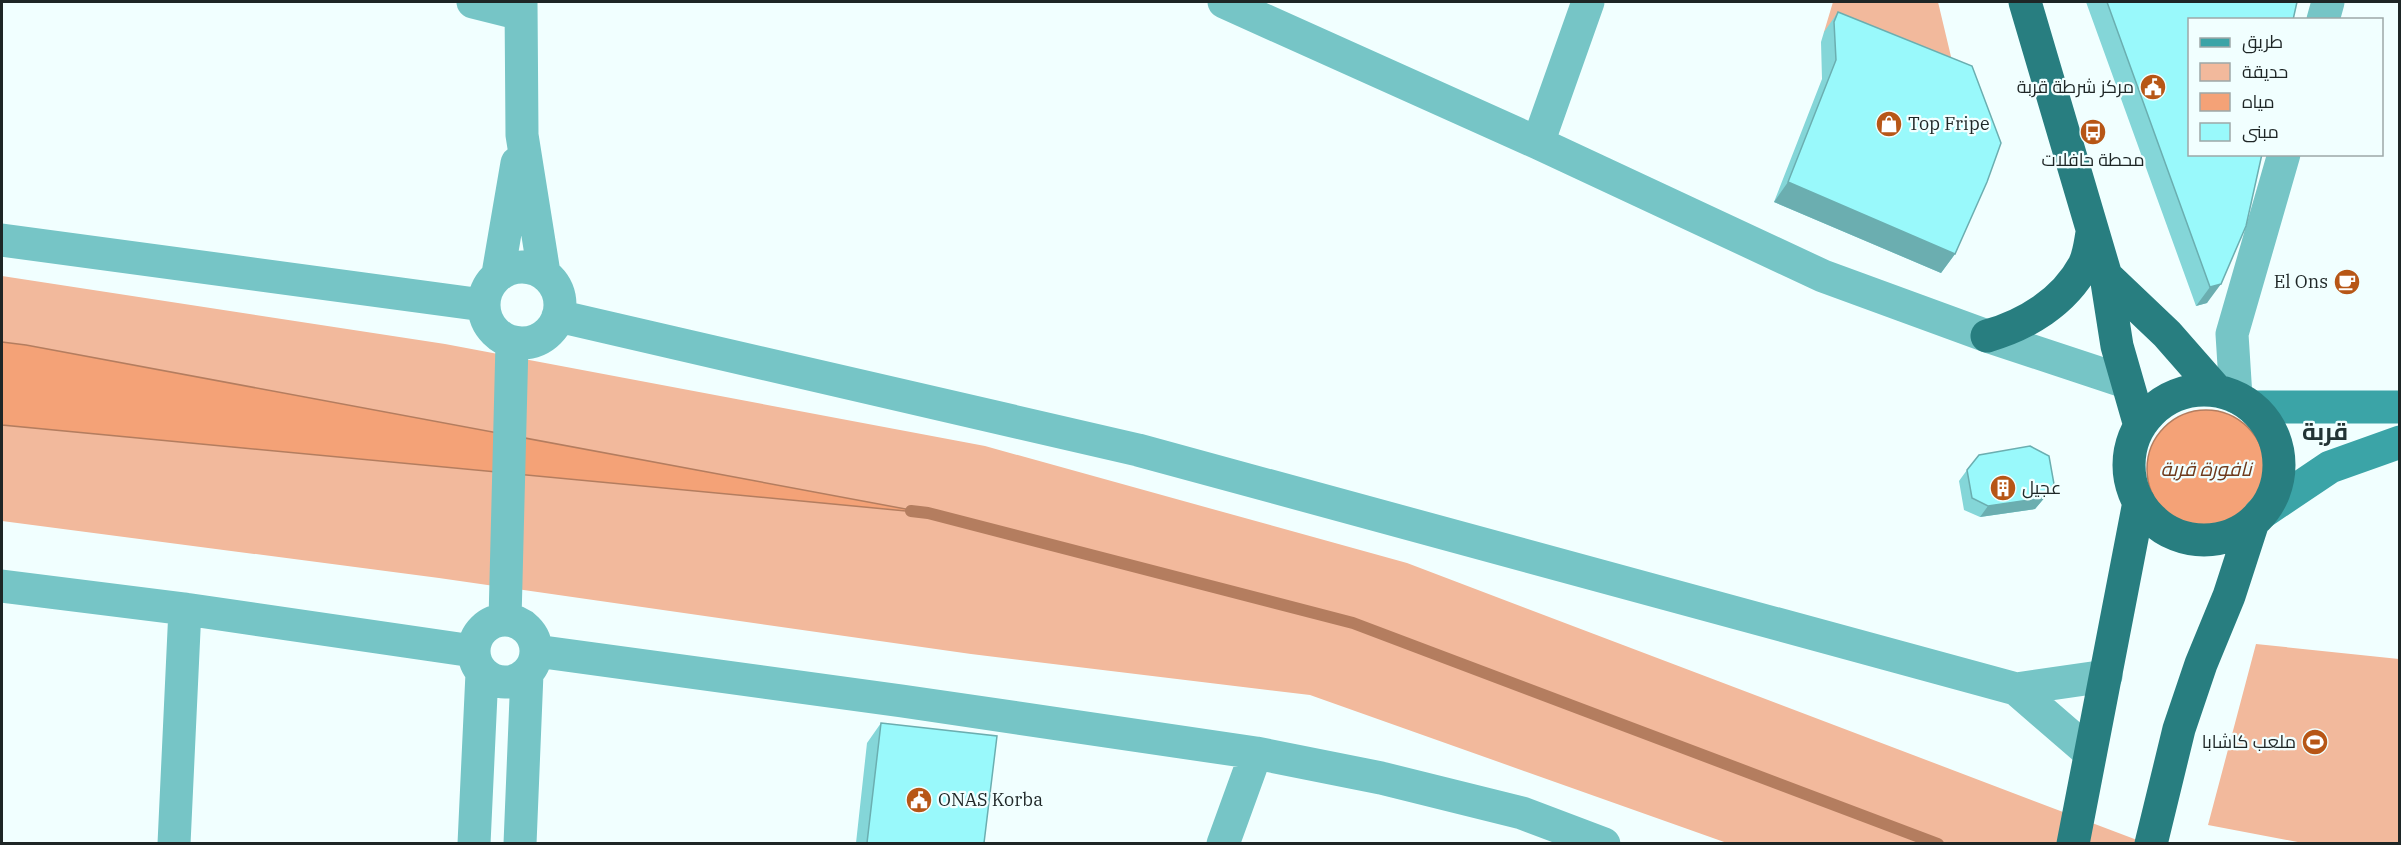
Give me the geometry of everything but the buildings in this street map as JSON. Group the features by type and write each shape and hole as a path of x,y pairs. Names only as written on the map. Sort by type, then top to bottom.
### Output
{"highway":[{"path":"2025,2 2106,276 2114,334 2140,426"},
{"path":"1987,336 2007,330 2037,315 2062,293 2084,265 2092,233"},
{"path":"2106,276 2271,430 2276,444 2279,458 2275,489 2257,518 2241,530 2220,538 2184,537 2158,524 2139,502 2132,487 2129,472 2133,441 2140,426 2154,409 2173,397 2194,391 2235,398"},
{"path":"2073,843 2139,502"},
{"path":"2151,843 2179,729 2201,664 2257,518"}],"main road":[{"path":"2235,398 2400,408"},
{"path":"2257,518 2330,467 2400,442"}],"street":[{"path":"473,2 521,8 522,135 544,273 558,292 560,304 553,327 545,335 512,351"},
{"path":"1224,2 1538,143 1823,276 1987,336 2126,382"},
{"path":"1538,143 1588,2"},
{"path":"2324,18 2328,2"},
{"path":"498,274 522,135"},
{"path":"2235,398 2232,334 2283,156"},
{"path":"2,240 483,305"},
{"path":"474,843 476,639 505,607 512,351 491,328 485,317 484,294 498,274 509,268 521,266 544,273"},
{"path":"558,316 1138,450 2016,689 2106,676"},
{"path":"2,586 185,609 477,662 492,680 505,683 517,680 531,662"},
{"path":"505,607 534,639 520,843"},
{"path":"174,843 185,609"},
{"path":"531,662 914,703 1256,753 1381,778 1522,813 1604,843"},
{"path":"2016,689 2087,767"},
{"path":"1223,843 1256,753"}],"green space":[{"path":"1833,2 1938,2 1958,86 1824,32"},
{"path":"2,276 445,344 985,446 1407,563 2145,843 1727,843 1310,695 971,654 439,578 2,521 2,425 918,512 2,342"},
{"name":"ملعب كاشابا","path":"2256,644 2399,659 2399,843 2303,843 2208,825"}],"water":[{"path":"2,342 26,345 927,513 2,425"},
{"name":"نافورة قربة","path":"2206,410 2229,415 2248,427 2260,446 2265,469 2260,492 2248,511 2229,523 2206,528 2183,523 2164,511 2152,492 2147,469 2152,446 2164,427 2183,415"}],"waterway":[{"path":"911,511 928,513 1353,623 1938,844"}],"place":[{"name":"مركز شرطة قربة","path":"2153,87"},
{"name":"Top Fripe","path":"1889,124"},
{"name":"محطة حافلات","path":"2093,132"},
{"name":"El Ons","path":"2347,282"},
{"name":"عجيل","path":"2003,488"},
{"name":"ملعب كاشابا","path":"2315,742"},
{"name":"ONAS Korba","path":"919,800"}],"district":[{"name":"قربة","path":"2325,432"}]}
